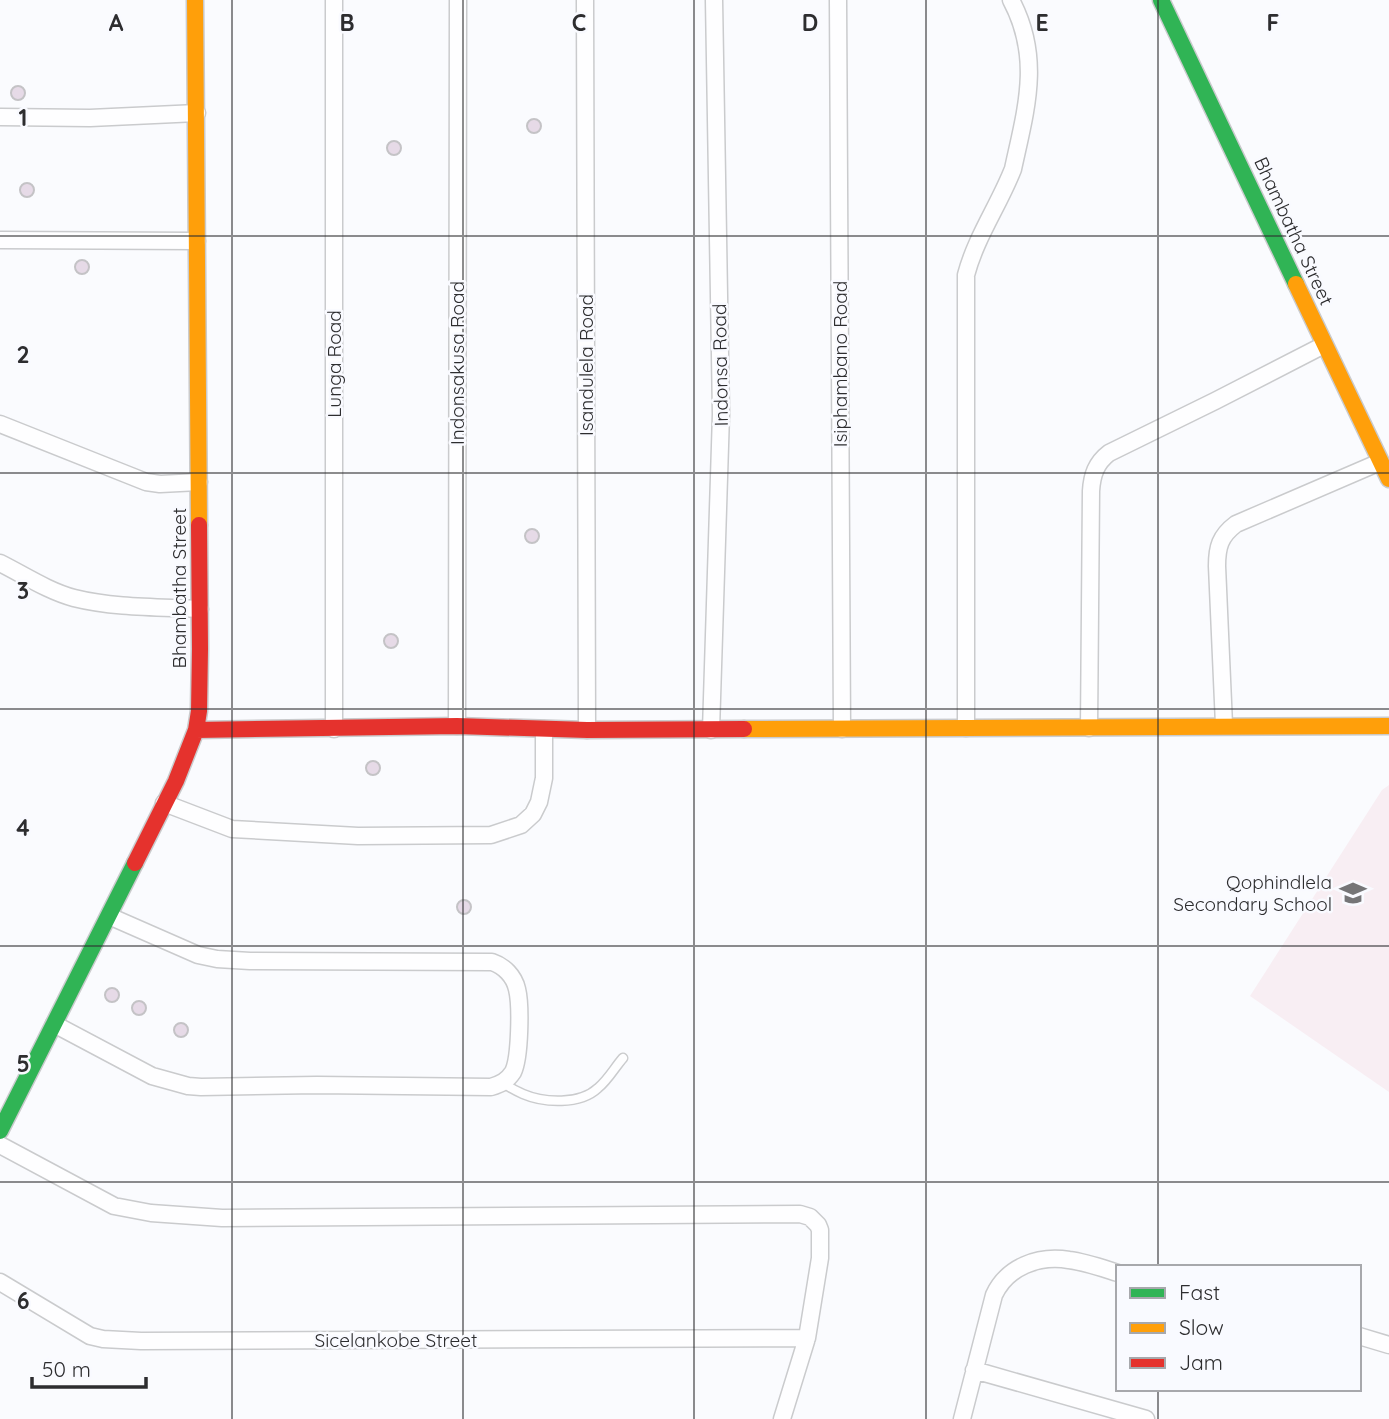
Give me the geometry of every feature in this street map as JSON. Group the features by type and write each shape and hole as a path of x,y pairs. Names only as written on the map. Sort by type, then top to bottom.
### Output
{"street":[{"name":"Bhambatha Street","path":"0,1131 176,781 196,730 199,711 200,482 195,0"},
{"name":"Lunga Road","path":"334,0 334,729"},
{"name":"Indonsakusa Road","path":"457,726 458,0"},
{"name":"Isandulela Road","path":"585,0 587,730"},
{"name":"Indonsa Road","path":"711,730 721,414 714,0"},
{"name":"Isiphambano Road","path":"838,0 842,729"},
{"path":"966,728 966,275 1013,169 1030,78 1027,40 1020,18 1010,0"},
{"name":"Bhambatha Street","path":"1161,0 1389,480"},
{"path":"0,117 90,118 197,113"},
{"path":"0,240 197,241"},
{"path":"1089,728 1091,491 1097,466 1109,453 1324,345"},
{"path":"0,424 146,482 200,482"},
{"path":"1224,725 1217,584 1219,543 1236,524 1380,462"},
{"path":"0,563 73,597 126,605 200,609"},
{"path":"196,730 457,726 587,730 1389,726"},
{"path":"164,803 232,829 358,836 491,835 521,825 533,814 539,802 544,778 544,729"},
{"path":"54,1024 152,1076 188,1086 491,1087 503,1083 516,1064 517,990 509,974 499,964 479,960 217,959 198,955 109,916"},
{"path":"0,1145 114,1206 151,1213 222,1217 800,1214 810,1217 820,1230 821,1258 807,1338 782,1419"},
{"path":"962,1419 999,1283 1018,1267 1050,1259 1069,1259 1116,1272"},
{"name":"Sicelankobe Street","path":"0,1282 90,1336 103,1339 807,1338"},
{"path":"1361,1337 1389,1345"},
{"path":"974,1370 1146,1419"}],"lane":[{"path":"503,1083 521,1094 536,1098 573,1099 587,1096 599,1088 623,1058"}],"shaded area":[{"name":"Qophindlela Secondary School","path":"1389,785 1389,1092 1250,996 1382,790"}],"building":[{"path":"18,86 23,88 23,98 18,100 13,98 11,93 13,88"},
{"path":"534,119 539,121 539,131 534,133 529,131 527,126 529,121"},
{"path":"394,141 399,143 399,153 394,155 389,153 387,148 389,143"},
{"path":"27,183 32,185 32,195 27,197 22,195 20,190 22,185"},
{"path":"82,260 87,262 87,272 82,274 77,272 75,267 77,262"},
{"path":"532,529 537,531 537,541 532,543 527,541 525,536 527,531"},
{"path":"391,634 396,636 396,646 391,648 386,646 384,641 386,636"},
{"path":"373,761 378,763 378,773 373,775 368,773 366,768 368,763"},
{"path":"464,900 469,902 469,912 464,914 459,912 457,907 459,902"},
{"path":"112,988 117,990 117,1000 112,1002 107,1000 105,995 107,990"},
{"path":"139,1001 144,1003 144,1013 139,1015 134,1013 132,1008 134,1003"},
{"path":"181,1023 186,1025 186,1035 181,1037 176,1035 174,1030 176,1025"}],"traffic: fast":[{"path":"1161,0 1296,284"},
{"path":"0,1131 135,863"}],"traffic: slow":[{"path":"195,0 199,525"},
{"path":"1296,284 1389,479"},
{"path":"744,729 1389,726"}],"traffic: jam":[{"path":"135,863 176,781 196,730 200,649 199,525"},
{"path":"196,730 457,726 587,730 744,729"}],"place":[{"name":"Qophindlela Secondary School","path":"1353,893"}]}
